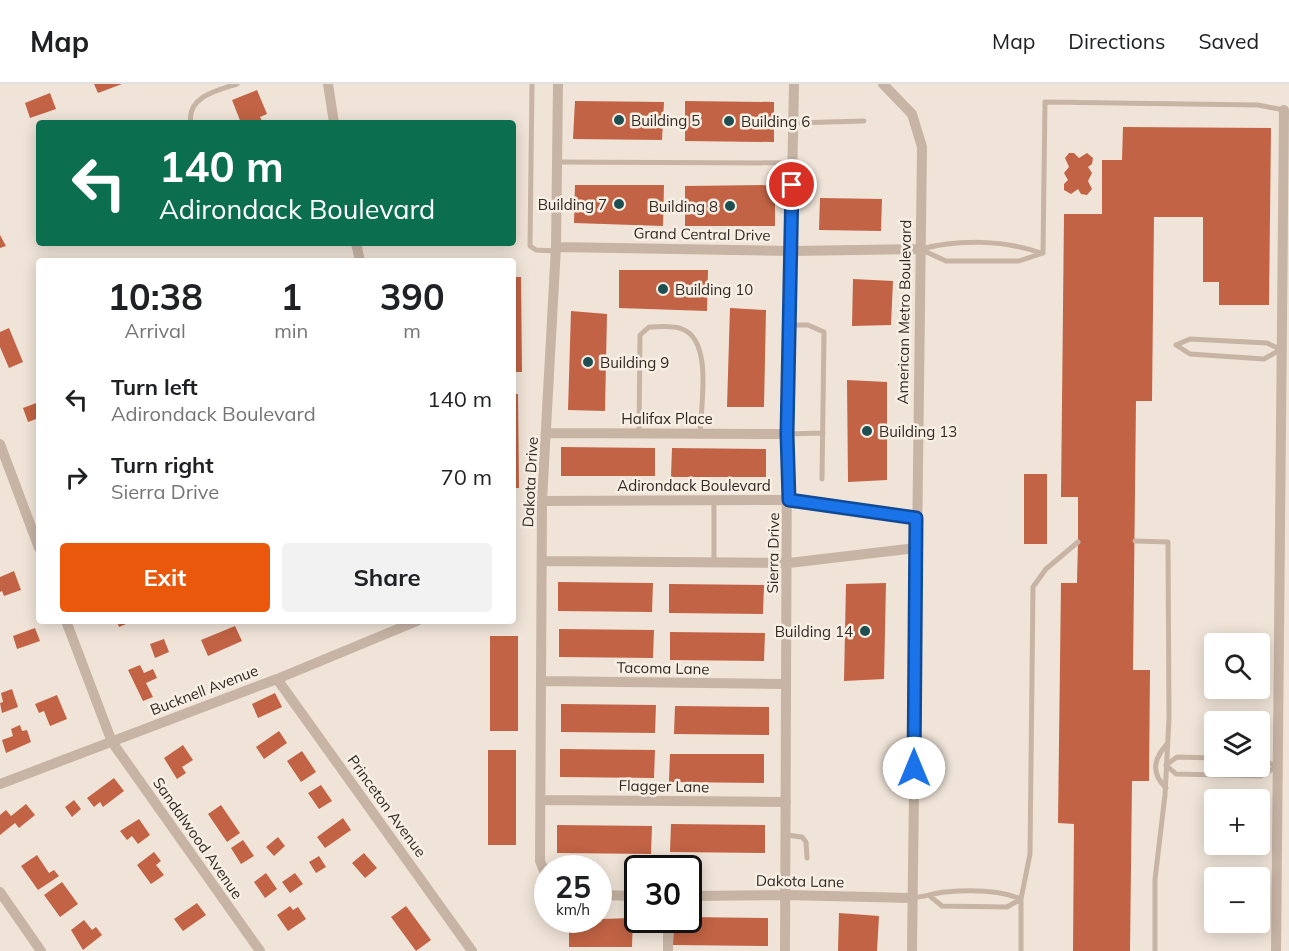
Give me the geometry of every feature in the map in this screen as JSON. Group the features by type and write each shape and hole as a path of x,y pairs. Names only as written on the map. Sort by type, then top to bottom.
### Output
{"street":[{"path":"328,84 334,120"},
{"name":"Dakota Drive","path":"540,855 542,501 556,249 558,84"},
{"name":"Sierra Drive","path":"785,951 785,684 789,563 787,434 794,84"},
{"name":"American Metro Boulevard","path":"883,84 912,114 922,147 912,951"},
{"path":"1276,951 1284,110"},
{"name":"Grand Central Drive","path":"556,249 792,251 920,249"},
{"name":"Halifax Place","path":"547,433 787,434"},
{"path":"0,444 36,540"},
{"name":"Adirondack Boulevard","path":"542,501 789,500 916,518"},
{"path":"543,561 789,563 916,548"},
{"name":"Sandalwood Avenue","path":"67,624 112,742 260,951"},
{"name":"Bucknell Avenue","path":"0,784 277,678 410,624"},
{"name":"Princeton Avenue","path":"277,678 472,951"},
{"name":"Tacoma Lane","path":"542,681 785,684"},
{"name":"Flagger Lane","path":"542,800 786,802"},
{"path":"0,892 42,951"},
{"name":"Dakota Lane","path":"702,896 912,898"},
{"path":"668,933 668,951"}],"lane":[{"path":"191,120 191,110 198,101 212,92 237,84"},
{"path":"532,84 530,246 536,250 556,249"},
{"path":"1043,254 1045,102 1258,105 1284,110"},
{"path":"793,123 864,121"},
{"path":"557,162 792,163"},
{"path":"920,249 945,242 1017,245 1043,254"},
{"path":"920,249 946,261 1019,261 1043,254"},
{"path":"790,325 808,325 824,332 822,479"},
{"path":"639,433 640,335 649,327 681,328 694,336 702,354 700,434"},
{"path":"1190,339 1268,344 1282,350 1264,359 1190,354 1176,345 1190,339"},
{"path":"787,434 822,433"},
{"path":"714,500 714,562"},
{"path":"1134,541 1167,542 1166,788 1155,879 1155,951"},
{"path":"1021,951 1021,899 1030,854 1033,587 1046,569 1078,542"},
{"path":"1166,788 1156,776 1155,769 1159,754 1167,744"},
{"path":"1166,765 1177,757 1204,758"},
{"path":"1270,763 1278,766"},
{"path":"1166,765 1176,774 1261,776 1278,766"},
{"path":"786,835 802,837 806,842 807,858"},
{"path":"912,898 931,897 943,892 1008,893 1021,899"},
{"path":"931,897 942,906 1007,907 1021,899"}],"building":[{"path":"94,84 122,84 98,93"},
{"path":"257,90 267,114 260,117 262,120 240,120 232,100"},
{"path":"50,93 56,109 30,118 25,103"},
{"name":"Building 5","path":"575,101 664,102 662,140 573,139"},
{"name":"Building 6","path":"685,101 774,102 774,142 685,141"},
{"path":"1123,127 1271,128 1269,305 1219,305 1219,282 1203,282 1203,217 1154,217 1152,401 1136,401 1133,670 1150,670 1149,781 1132,781 1130,951 1073,951 1074,824 1058,823 1061,583 1077,583 1078,542 1078,497 1061,497 1064,214 1102,214 1102,160 1122,160"},
{"path":"1069,153 1074,153 1079,158 1087,153 1093,158 1092,164 1088,167 1092,173 1088,181 1092,189 1087,195 1081,194 1078,189 1071,194 1064,190 1064,184 1068,180 1064,173 1069,167 1065,158"},
{"name":"Building 7","path":"575,185 664,185 663,226 574,223"},
{"name":"Building 8","path":"775,185 775,226 685,226 685,186"},
{"path":"820,198 882,199 881,231 819,230"},
{"path":"0,235 6,246 0,248"},
{"name":"Building 10","path":"619,270 708,270 707,311 619,308"},
{"path":"516,277 521,277 522,372 516,372"},
{"path":"853,279 893,281 891,325 852,326"},
{"path":"730,308 766,310 764,407 727,407"},
{"name":"Building 9","path":"571,311 607,314 605,411 568,410"},
{"path":"9,328 23,362 9,368 0,347 0,332"},
{"name":"Building 13","path":"847,380 887,382 887,480 848,482"},
{"path":"516,394 518,394 519,488 516,488"},
{"path":"36,403 36,419 28,422 23,408"},
{"path":"561,447 655,448 655,476 561,476"},
{"path":"672,448 766,449 766,477 671,477"},
{"path":"1024,474 1047,474 1047,544 1024,544"},
{"path":"14,571 21,590 4,596 2,591 0,592 0,577"},
{"path":"558,582 653,583 652,612 558,611"},
{"name":"Building 14","path":"886,583 884,679 844,681 846,584"},
{"path":"669,584 764,585 763,614 669,613"},
{"path":"235,626 242,641 208,656 201,640"},
{"path":"35,628 40,641 17,649 13,636"},
{"path":"559,629 654,630 653,658 559,657"},
{"path":"670,632 765,633 764,661 670,660"},
{"path":"490,636 518,636 518,731 490,731"},
{"path":"164,639 169,652 155,658 150,644"},
{"path":"140,665 144,673 153,669 157,678 146,683 153,697 143,701 128,670"},
{"path":"12,689 18,707 2,713 1,693"},
{"path":"275,693 282,707 258,718 252,704"},
{"path":"57,695 67,719 50,726 44,711 39,713 35,704"},
{"path":"561,704 656,705 655,733 561,732"},
{"path":"675,706 769,707 769,735 674,734"},
{"path":"20,725 22,731 27,730 31,742 6,753 2,740 13,736 11,729"},
{"path":"279,731 287,743 264,759 256,747"},
{"path":"183,745 193,760 182,767 186,773 177,779 164,758"},
{"path":"560,749 655,750 654,778 560,777"},
{"path":"488,750 516,750 516,845 488,845"},
{"path":"302,751 316,772 301,782 287,761"},
{"path":"670,754 764,754 764,783 669,782"},
{"path":"114,778 124,791 103,807 100,802 94,807 87,798"},
{"path":"321,785 332,801 319,809 308,793"},
{"path":"74,800 81,809 72,817 65,807"},
{"path":"26,804 35,815 19,828 15,823 0,835 0,815 6,810 11,816"},
{"path":"221,805 240,833 227,842 208,814"},
{"path":"343,818 351,830 325,848 317,837"},
{"path":"139,819 150,835 138,844 132,836 127,840 120,831"},
{"path":"671,824 765,825 765,853 670,852"},
{"path":"557,825 652,826 651,854 557,853"},
{"path":"278,837 285,846 274,856 266,847"},
{"path":"243,840 254,856 241,864 231,848"},
{"path":"154,852 161,861 156,865 164,875 151,884 137,865"},
{"path":"364,853 377,868 365,878 352,863"},
{"path":"37,855 49,873 54,870 59,876 38,890 21,866"},
{"path":"319,856 326,867 316,873 309,862"},
{"path":"266,873 277,889 265,898 254,882"},
{"path":"295,873 303,884 290,893 282,882"},
{"path":"62,882 78,904 60,917 44,895"},
{"path":"197,903 206,915 183,931 174,919"},
{"path":"290,906 293,910 298,907 306,919 288,931 277,915"},
{"path":"406,906 431,940 416,951 391,917"},
{"path":"839,913 879,916 877,951 838,951"},
{"path":"702,917 768,918 768,946 673,945 673,933 702,933"},
{"path":"624,918 624,933 632,933 632,947 569,947 569,933 612,933 612,919"},
{"path":"84,920 92,930 96,927 102,935 83,950 71,930"}],"place":[{"name":"Building 5","path":"619,120"},
{"name":"Building 6","path":"729,121"},
{"name":"Building 7","path":"619,204"},
{"name":"Building 8","path":"730,206"},
{"name":"Building 10","path":"663,289"},
{"name":"Building 9","path":"588,362"},
{"name":"Building 13","path":"867,431"},
{"name":"Building 14","path":"865,631"}],"route":[{"path":"792,185 787,434 789,500 916,518 914,768"}]}
